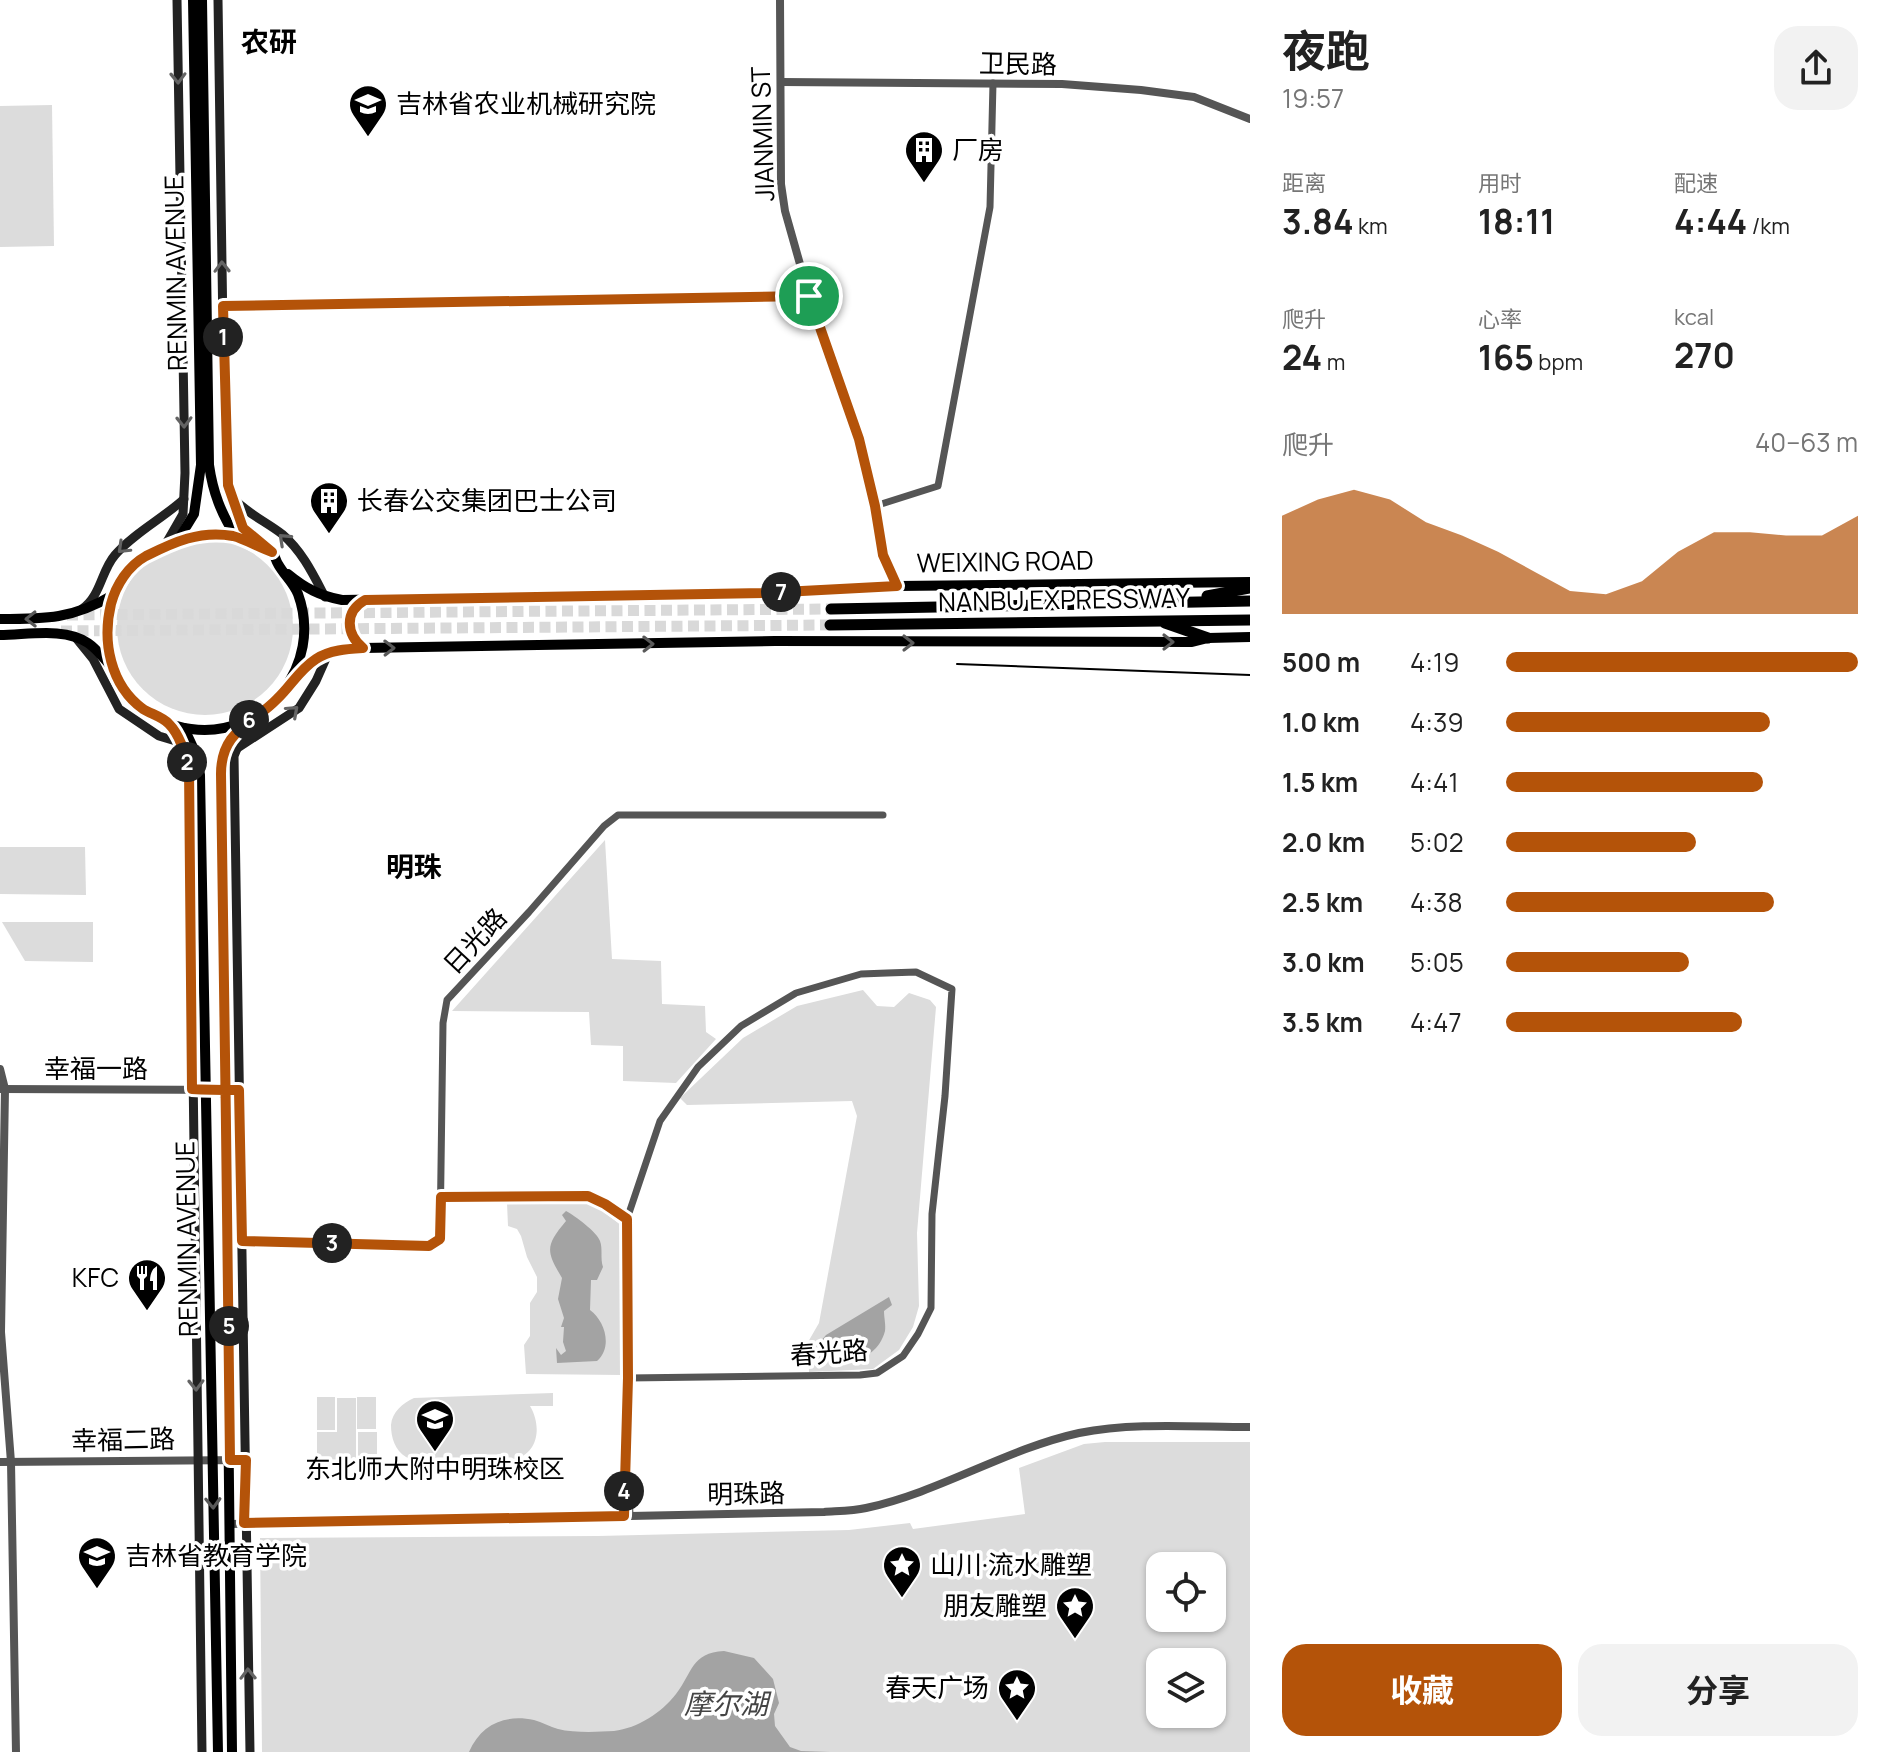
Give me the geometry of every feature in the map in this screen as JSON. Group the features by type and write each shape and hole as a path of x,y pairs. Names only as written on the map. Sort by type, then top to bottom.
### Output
{"highway":[{"path":"1179,601 1250,585"},
{"name":"NANBU EXPRESSWAY","path":"831,609 1250,601"},
{"name":"NANBU EXPRESSWAY","path":"830,625 1250,620"},
{"path":"1157,621 1208,638"}],"main road":[{"path":"164,547 181,521 184,499 177,0"},
{"name":"RENMIN AVENUE","path":"178,540 194,514 201,465 193,0"},
{"name":"RENMIN AVENUE","path":"202,0 209,465 220,512 236,537"},
{"path":"218,0 225,464 230,494 243,528 272,552 298,595 303,617 303,649 292,680"},
{"path":"230,494 254,517 282,535 309,564 325,597"},
{"path":"78,612 88,605 113,558 135,536 162,519 184,499"},
{"path":"272,552 236,537 204,534 178,540 137,561 122,578 113,595 107,622 107,645 113,668 124,690 141,707 184,728 205,731 244,724 280,697 292,680 317,658 363,648 775,641 1192,642 1208,638 1250,637"},
{"name":"WEIXING ROAD","path":"288,574 305,588 325,597 365,600 764,593 897,586 1250,585"},
{"path":"0,619 50,618 89,609 113,595"},
{"path":"363,648 351,634 350,615 365,600"},
{"path":"0,635 50,634 76,638 89,643 113,668"},
{"path":"76,638 93,659 119,709 159,736 179,742"},
{"path":"236,749 299,708 329,653"},
{"path":"250,1752 234,756 240,741 264,711"},
{"path":"169,723 189,768 202,1752"},
{"name":"RENMIN AVENUE","path":"232,1752 221,755 244,724"},
{"name":"RENMIN AVENUE","path":"184,728 197,756 200,775 218,1752"}],"street":[{"name":"JIANMIN ST","path":"780,0 781,184 785,211 809,296 859,439 883,555 897,586"},
{"name":"卫民路","path":"781,82 1062,84 1194,97 1250,119"},
{"path":"875,506 938,486 990,207 993,83"},
{"path":"223,306 809,296"},
{"name":"日光路","path":"242,1241 429,1246 440,1239 443,1023 447,1000 604,826 618,815 883,815"},
{"name":"春光路","path":"627,1219 660,1121 698,1067 741,1026 796,993 861,974 916,972 952,989 945,1096 932,1214 931,1308 903,1356 877,1373 860,1375 628,1378"},
{"path":"0,1069 3,1089 1,1332 11,1462 16,1752"},
{"name":"幸福一路","path":"3,1089 239,1090"},
{"path":"441,1197 588,1196 627,1219 628,1378 624,1482 627,1516"},
{"name":"明珠路","path":"230,1524 824,1512 865,1508 928,1489 1044,1443 1081,1433 1121,1428 1250,1427"},
{"name":"幸福二路","path":"0,1462 246,1460"}],"shaded area":[{"path":"52,105 54,246 0,247 0,106"},
{"path":"205,539 239,546 267,565 286,593 293,627 286,661 267,689 239,708 205,715 171,708 143,689 124,661 117,627 124,593 143,565 171,546"},
{"path":"605,840 612,959 661,961 662,1004 705,1006 706,1032 716,1039 676,1083 623,1081 623,1046 591,1045 589,1012 452,1011"},
{"path":"0,847 85,847 86,895 0,894"},
{"path":"2,922 93,922 93,962 25,961"},
{"path":"863,990 877,1006 894,1007 909,993 930,1000 936,1007 917,1233 919,1306 913,1327 899,1350 873,1369 809,1372 808,1342 819,1323 857,1116 852,1101 687,1105 680,1098 743,1038 797,1006"},
{"path":"507,1203 585,1203 600,1209 622,1226 622,1375 526,1374 524,1345 530,1336 530,1303 537,1292 537,1277 521,1236 517,1229 508,1226"},
{"path":"553,1393 553,1406 530,1406 536,1422 536,1439 528,1452 512,1460 419,1462 402,1454 393,1439 393,1416 402,1405 414,1398"},
{"path":"317,1397 335,1397 335,1430 317,1430"},
{"path":"357,1397 376,1397 376,1429 357,1429"},
{"path":"337,1398 356,1398 356,1463 317,1465 317,1432 337,1432"},
{"path":"358,1432 377,1432 377,1465 358,1465"},
{"path":"1250,1442 1250,1752 262,1752 260,1538 598,1536 849,1530 910,1523 913,1529 1025,1514 1019,1468 1084,1444"}],"water":[{"path":"566,1211 590,1229 601,1244 603,1267 597,1280 591,1280 590,1310 603,1327 606,1342 597,1361 557,1363 556,1348 561,1355 566,1351 564,1327 561,1327 564,1318 558,1299 562,1278 550,1249 554,1237 566,1221 562,1215"},
{"path":"889,1297 892,1305 884,1311 885,1331 874,1350 865,1356 847,1359 837,1356 820,1342 826,1335"},
{"name":"摩尔湖","path":"724,1651 754,1658 773,1679 779,1703 774,1714 775,1726 790,1747 801,1751 830,1752 469,1752 480,1734 504,1720 534,1720 578,1732 632,1727 670,1701 694,1665 705,1655"}],"tunnel":[{"path":"67,615 831,609"},
{"path":"61,631 830,625"}],"tram line":[{"path":"957,664 1250,675"}],"place":[{"name":"吉林省农业机械研究院","path":"368,138"},
{"name":"厂房","path":"924,184"},
{"name":"长春公交集团巴士公司","path":"329,535"},
{"name":"KFC","path":"147,1312"},
{"name":"东北师大附中明珠校区","path":"435,1453"},
{"name":"吉林省教育学院","path":"97,1590"},
{"name":"山川·流水雕塑","path":"902,1599"},
{"name":"朋友雕塑","path":"1075,1640"},
{"name":"春天广场","path":"1017,1722"}],"district":[{"name":"农研","path":"269,42"},
{"name":"明珠","path":"414,867"}],"route":[{"path":"809,296 223,306 225,464 228,485 243,528 272,552 236,537 204,534 178,540 137,561 122,578 113,595 107,622 107,645 113,668 124,690 141,707 169,723 185,751 189,768 192,1089 206,1090 225,1090 239,1090 242,1241 429,1246 440,1239 441,1197 588,1196 627,1219 628,1378 624,1516 244,1523 246,1460 230,1460 227,1213 225,1090 224,1041 221,755 244,724 280,697 300,671 317,658 342,649 363,648 351,634 350,615 365,600 622,597 897,586 883,555 859,439 809,296"}]}
